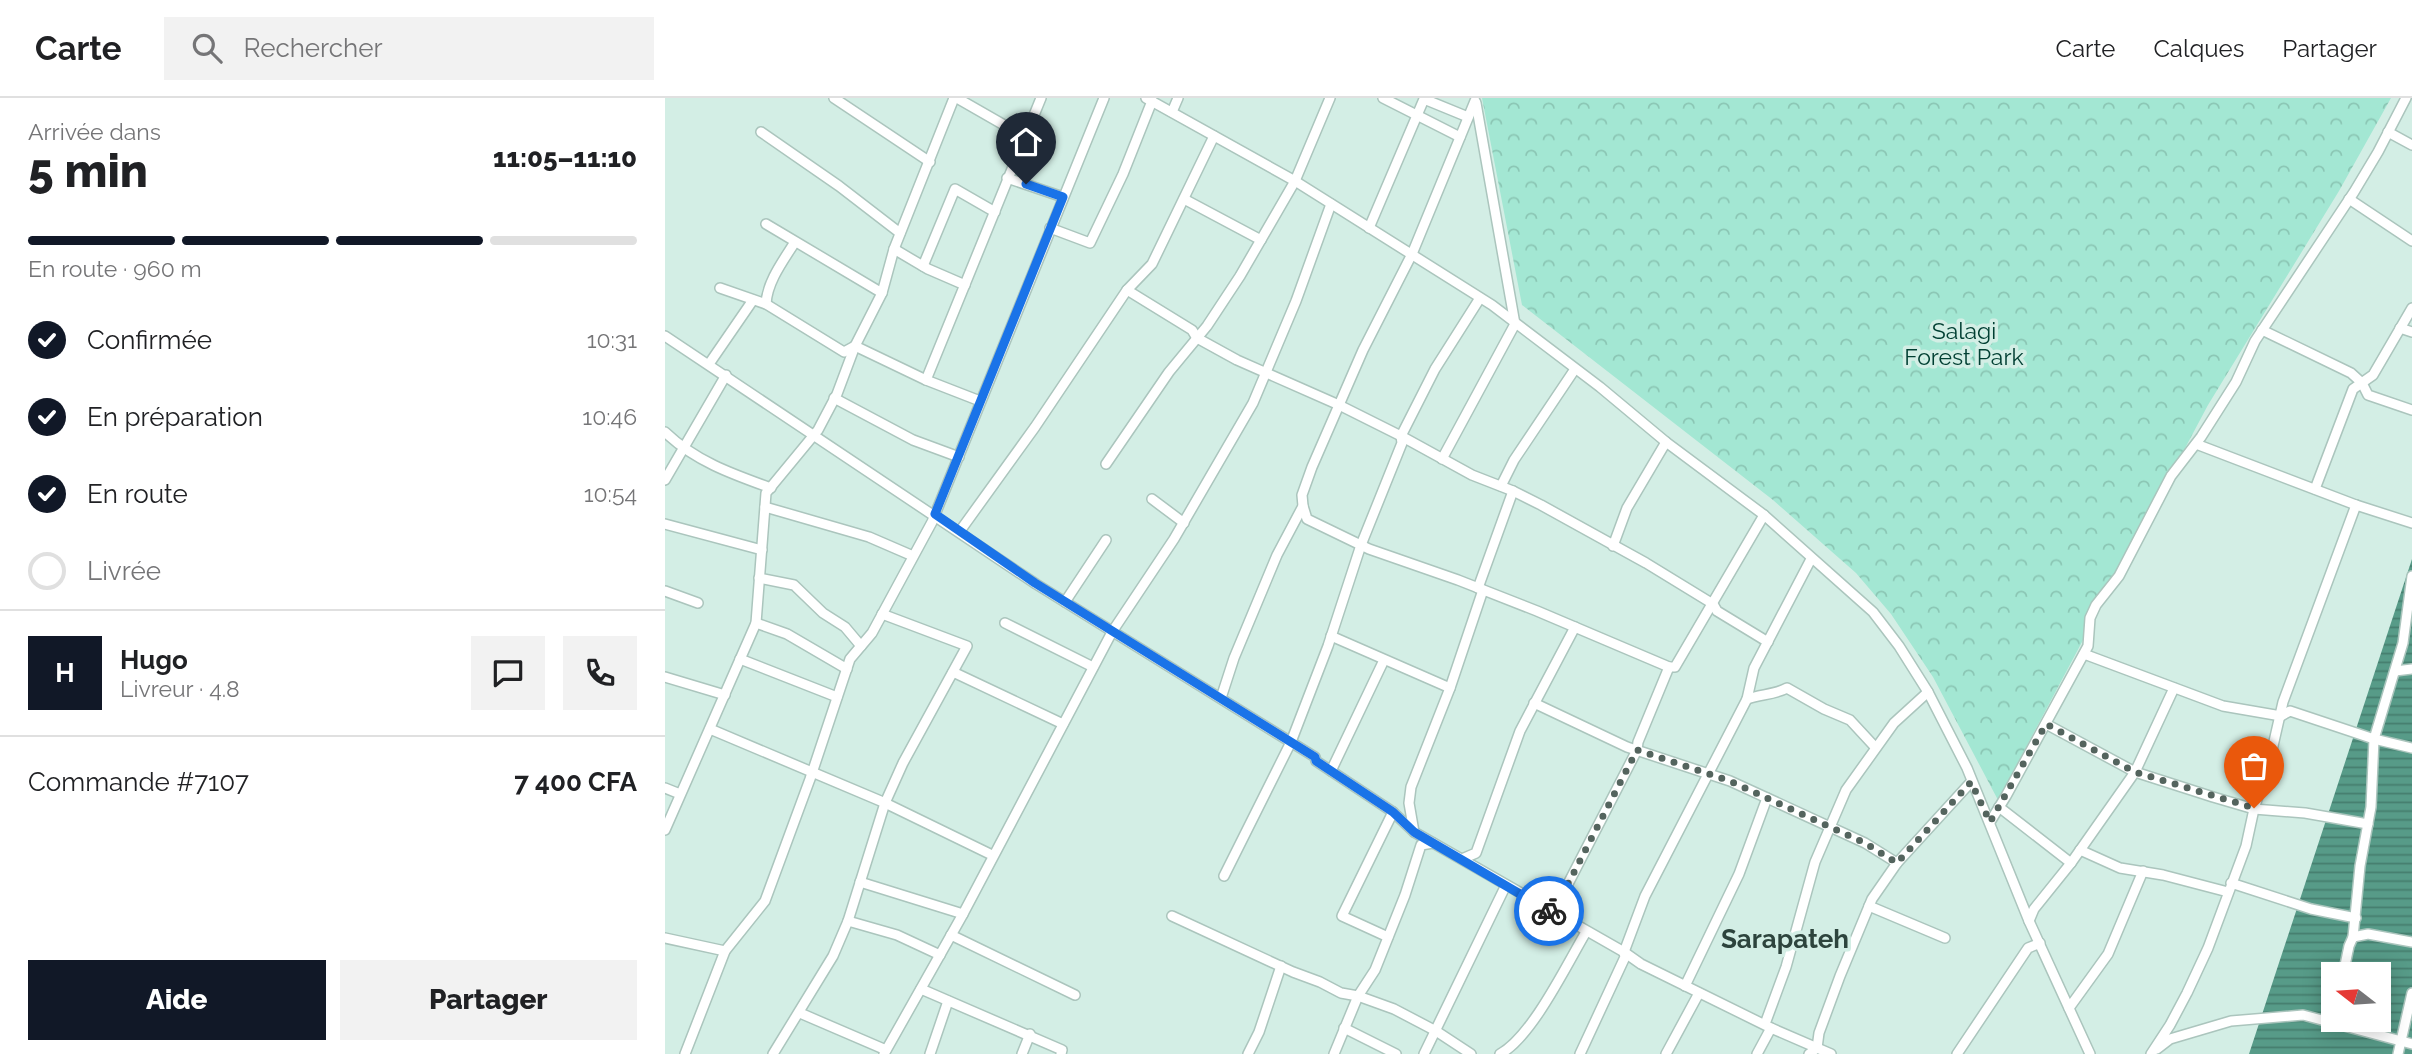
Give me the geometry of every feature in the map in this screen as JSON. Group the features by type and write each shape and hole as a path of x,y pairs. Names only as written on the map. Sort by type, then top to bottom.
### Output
{"street":[{"path":"834,98 930,162"},
{"path":"665,830 756,623 766,493 814,434 834,398 855,346 882,293 894,249 955,98 1025,137"},
{"path":"926,380 1041,98"},
{"path":"684,1054 725,951 765,901 813,772 850,659 882,614 935,514 1104,98"},
{"path":"1172,112 1178,98"},
{"path":"1383,98 1460,137"},
{"path":"1990,822 2088,646 2090,618 2096,605 2119,576 2171,476 2196,444 2236,382 2262,330 2349,199 2406,98"},
{"path":"1106,464 1169,372 1227,296 1295,181 1328,99"},
{"path":"1475,99 1412,254 1363,350 1302,495 1307,519 1361,545 1481,589 1669,667 1675,667 1763,515"},
{"path":"1442,459 1515,324 1475,99"},
{"path":"1050,229 1090,243 1123,174 1149,100 1295,181 1480,298 1763,515 1873,612 1899,646 1928,692 1967,768 2029,921 2090,1054"},
{"path":"1369,228 1424,100 1468,117"},
{"path":"761,132 839,186 900,233"},
{"path":"2388,132 2412,145"},
{"path":"960,531 1127,290 1152,264 1214,136"},
{"path":"1007,178 1063,197"},
{"path":"923,266 955,189 995,212"},
{"path":"1184,199 1261,240"},
{"path":"2349,199 2412,241"},
{"path":"800,1013 885,1052 963,914 1112,632 1184,523 1253,403 1296,301 1331,204"},
{"path":"766,224 882,293"},
{"path":"766,304 766,295 795,242"},
{"path":"894,249 965,285"},
{"path":"720,288 766,304 844,352 855,346"},
{"path":"1127,290 1192,330 1196,338 1237,360 1302,391 1339,405 1472,475 1513,491 1646,563 1768,642"},
{"path":"1224,876 1290,742 1331,636 1361,545 1402,443 1401,436 1435,369 1480,298"},
{"path":"709,364 753,300"},
{"path":"2315,489 2353,389 2374,375 2412,308"},
{"path":"2400,328 2412,332"},
{"path":"2262,330 2351,373 2362,383 2368,395 2412,410"},
{"path":"665,336 1065,602 1290,742 1393,812 1414,832 1641,964 1813,1051 1831,1054"},
{"path":"855,346 926,380 980,401"},
{"path":"1501,486 1514,460 1575,369"},
{"path":"665,480 726,375"},
{"path":"834,398 913,440 959,457"},
{"path":"665,432 682,449 727,472 771,488"},
{"path":"1613,546 1627,508 1666,442"},
{"path":"2196,444 2356,505 2412,523"},
{"path":"1414,832 1409,803 1411,787 1450,688 1513,491"},
{"path":"1152,499 1184,523"},
{"path":"2321,1019 2303,1015 2231,1021 2170,1039 2151,1054 2171,1025 2208,948 2246,846 2283,702 2356,505"},
{"path":"1221,698 1234,658 1277,555 1303,506"},
{"path":"765,507 869,537 913,556"},
{"path":"665,524 762,550"},
{"path":"1065,602 1106,540"},
{"path":"1580,1054 1625,957 1624,952 1645,896 1747,699 1754,668 1811,559"},
{"path":"2346,962 2353,937 2360,866 2371,807 2374,739 2403,643 2412,576"},
{"path":"759,578 793,585 823,613 845,627 861,646"},
{"path":"665,591 698,603"},
{"path":"773,1054 833,956 848,922 885,803 903,763 967,646 882,614"},
{"path":"756,623 787,634 847,669"},
{"path":"1005,623 1093,667"},
{"path":"1462,859 1476,853 1506,768 1534,703 1575,627"},
{"path":"1331,636 1450,688"},
{"path":"2084,654 2223,706 2281,716 2290,711 2374,739 2412,748"},
{"path":"740,659 837,697"},
{"path":"1331,771 1384,660"},
{"path":"1553,913 1637,750 1637,742 1669,667"},
{"path":"2395,671 2412,669"},
{"path":"953,672 1063,724"},
{"path":"665,677 725,695"},
{"path":"1747,699 1762,694 1776,694 1787,688 1850,720 1875,747"},
{"path":"2029,921 2034,909 2071,863 2135,772 2174,688"},
{"path":"1757,1054 1768,1026 1815,862 1828,827 1846,790 1875,747 1894,723 1928,692"},
{"path":"1534,703 1627,747 1730,781 1865,843 1897,863"},
{"path":"2046,724 2135,772 2254,808 2305,813 2368,824"},
{"path":"710,729 885,803 992,855"},
{"path":"1813,1051 1869,906 1897,863 1971,782"},
{"path":"665,788 680,794"},
{"path":"1685,986 1739,874 1767,798"},
{"path":"1999,807 2071,863"},
{"path":"1388,937 1342,916 1393,812"},
{"path":"1334,1054 1358,996 1375,970 1405,895 1421,845 1433,842"},
{"path":"2080,850 2120,868 2229,888 2356,918"},
{"path":"2070,1009 2108,954 2143,871"},
{"path":"860,882 963,914"},
{"path":"1424,1054 1506,885"},
{"path":"1869,906 1945,938"},
{"path":"1172,916 1341,993 1394,1009 1437,1031 1471,1054"},
{"path":"848,922 897,936 940,955"},
{"path":"1500,1054 1512,1048 1535,1017 1586,932"},
{"path":"2353,937 2368,934 2412,942"},
{"path":"951,935 1075,995"},
{"path":"665,938 725,951"},
{"path":"1957,1054 2028,948 2040,943"},
{"path":"1248,1054 1259,1032 1281,966"},
{"path":"921,989 1030,1034 1062,1050 1061,1054"},
{"path":"1666,1054 1699,993"},
{"path":"2398,1054 2407,1042 2412,993"},
{"path":"930,1054 948,1000"},
{"path":"1344,1028 1396,1054"},
{"path":"2371,1032 2407,1042"},
{"path":"1023,1054 1030,1034"}],"green space":[{"name":"Salagi Forest Park","path":"1482,98 2391,98 2339,191 2208,405 1998,800 1933,677 1891,614 1856,573 1773,500 1522,305"}],"shaded area":[{"path":"2412,559 2412,1054 2249,1054"}],"way so far":[{"path":"1549,911 1553,913 1637,750 1730,781 1865,843 1897,863 1971,782 1990,822 2046,724 2135,772 2254,808"}],"district":[{"name":"Sarapateh","path":"1785,939"}],"route":[{"path":"1026,184 1063,197 935,514 1035,583 1315,757 1316,761 1393,812 1414,832 1549,911"}]}
